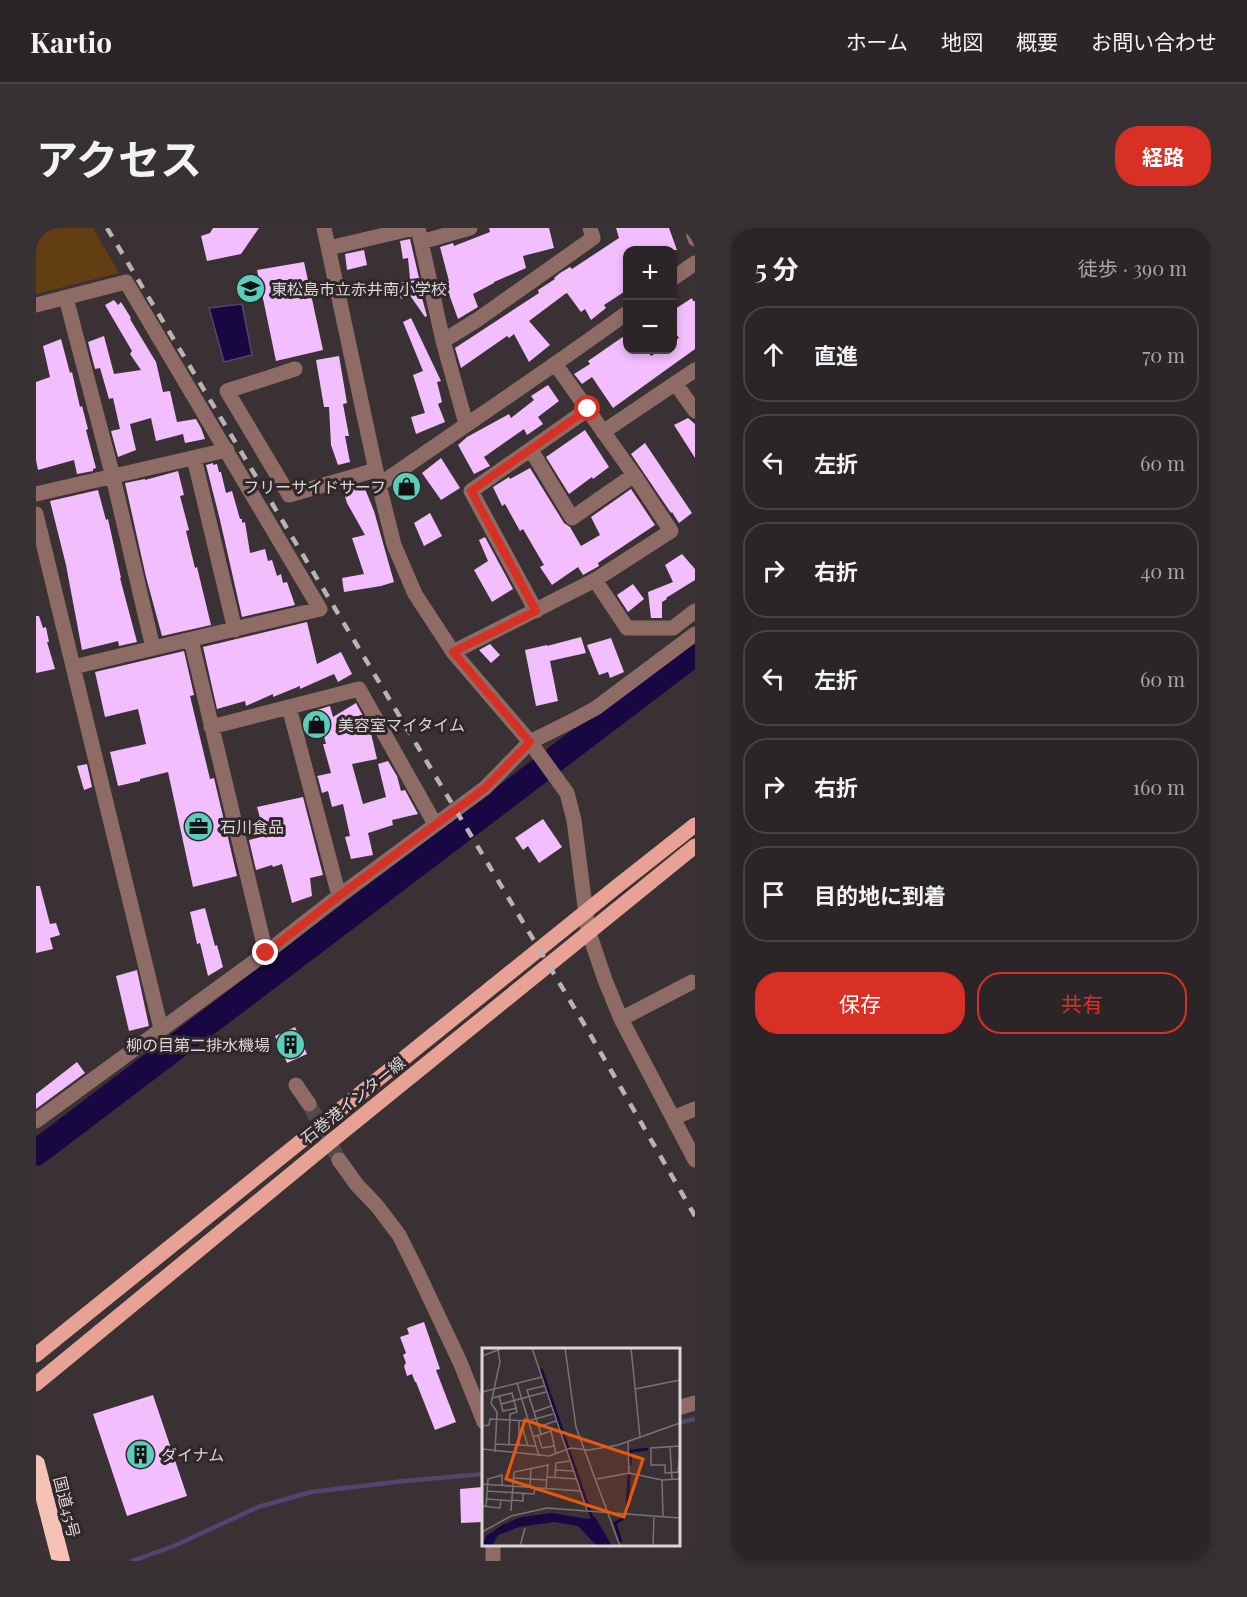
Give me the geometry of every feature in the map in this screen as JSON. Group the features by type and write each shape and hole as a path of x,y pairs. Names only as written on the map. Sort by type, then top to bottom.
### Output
{"highway":[{"name":"国道45号","path":"36,1464 61,1561"}],"main road":[{"name":"石巻港インター線","path":"36,1355 695,825"},
{"name":"石巻港インター線","path":"36,1384 695,846"}],"street":[{"path":"324,228 377,478 394,545 415,594 453,652 533,747 567,793 574,820 588,930 605,981 621,1019 695,1160"},
{"path":"329,248 418,233 470,228"},
{"path":"443,341 477,320 593,238 590,228"},
{"path":"692,228 695,240"},
{"path":"418,233 443,341 466,424"},
{"path":"677,276 695,263"},
{"path":"36,305 126,282 320,609 73,667"},
{"path":"66,298 113,477 153,648"},
{"path":"295,369 228,391 289,495 377,478 466,424 556,365 623,315"},
{"path":"453,652 595,580 671,531 556,365"},
{"path":"603,432 695,370"},
{"path":"675,382 695,411"},
{"path":"536,611 471,491 588,409"},
{"path":"36,494 227,450"},
{"path":"531,450 572,518 634,475"},
{"path":"194,458 235,630"},
{"path":"36,514 40,550 73,667 161,1029"},
{"path":"595,580 627,628 673,627 695,611"},
{"path":"36,1121 266,953 485,788 533,747 596,708 695,634"},
{"path":"191,640 266,953"},
{"path":"211,726 359,689 435,824"},
{"path":"289,707 339,896"},
{"path":"621,1019 692,982"},
{"path":"296,1085 309,1104"},
{"path":"673,1118 695,1108"},
{"path":"339,1160 399,1235 460,1362 482,1419"},
{"path":"680,1407 695,1403"}],"shaded area":[{"path":"36,228 93,228 119,273 36,294"},
{"path":"242,304 252,355 224,362 209,308"}],"building":[{"path":"213,228 259,228 241,254 207,261 201,236 210,233"},
{"path":"489,228 549,228 554,248 523,256 526,268 473,294 478,307 458,319 445,283 449,281 440,247 453,243 454,246 490,232"},
{"path":"616,228 669,228 676,246 623,246 623,293 604,305 606,308 591,320 585,309 581,312 567,293 529,321 550,345 529,362 514,334 509,338 507,336 461,368 455,348 539,293 538,290 560,273 570,267 572,269 619,238"},
{"path":"410,239 419,278 410,279 408,258 403,259 400,241"},
{"path":"364,250 367,265 347,270 345,254"},
{"path":"304,262 323,350 276,361 257,270"},
{"path":"417,280 427,316 425,317 409,294 401,299 397,283"},
{"path":"692,298 695,301 695,349 613,408 592,377 582,384 574,374 590,364 588,361 623,337 623,354 650,354 651,356 677,354 677,339 679,338 677,335 677,308"},
{"path":"114,300 118,305 121,302 156,362 163,392 170,391 177,422 196,419 205,439 185,443 183,434 156,441 151,418 130,424 136,450 118,457 111,431 120,429 113,398 109,399 100,368 95,369 88,342 104,336 114,374 141,370 130,354 132,351 105,305"},
{"path":"411,318 441,381 437,382 442,402 438,404 445,422 416,434 411,417 425,413 413,375 423,371 403,322"},
{"path":"61,339 80,407 82,406 96,468 93,471 77,474 74,460 38,470 36,460 36,382 50,377 43,346"},
{"path":"339,356 347,403 343,404 349,436 345,436 350,462 338,465 331,445 329,407 324,407 316,360"},
{"path":"548,385 559,401 538,417 543,424 527,435 524,429 484,457 490,466 474,474 458,445 467,437 509,414 511,418 534,400 531,396"},
{"path":"688,418 695,424 695,458 674,425"},
{"path":"585,430 609,467 569,494 546,457"},
{"path":"645,443 692,513 679,523 631,454"},
{"path":"441,458 460,488 441,500 422,473"},
{"path":"213,463 213,465 217,464 221,472 226,493 232,491 240,519 242,523 245,522 250,553 265,549 268,561 272,560 277,576 281,574 283,583 287,582 295,605 242,617 206,465"},
{"path":"530,468 581,546 600,535 591,517 631,489 655,525 598,563 599,566 583,575 578,567 552,585 540,567 544,565 523,529 520,531 505,504 502,506 493,487"},
{"path":"178,471 184,495 180,496 189,530 186,531 211,625 162,636 125,483"},
{"path":"363,484 374,511 394,582 344,592 342,578 364,574 352,538 365,535 347,503 343,490"},
{"path":"98,490 106,520 108,519 120,578 137,642 119,646 118,641 82,650 66,565 50,501"},
{"path":"430,513 442,536 424,546 414,523"},
{"path":"485,537 513,589 492,602 474,570 488,561 479,540"},
{"path":"682,554 695,569 695,580 662,602 662,618 651,618 648,592 673,582 665,565"},
{"path":"633,584 644,599 628,612 617,595"},
{"path":"36,616 39,616 43,628 46,627 49,642 47,642 55,669 36,673"},
{"path":"307,622 317,664 341,652 352,674 338,682 334,674 300,689 300,686 273,697 273,694 246,706 245,701 217,709 203,647"},
{"path":"581,637 586,653 550,661 558,701 536,706 525,650"},
{"path":"611,638 624,672 610,678 608,672 599,675 587,645"},
{"path":"490,644 500,655 491,663 479,650"},
{"path":"184,651 194,695 190,696 210,779 214,778 237,876 193,887 168,772 118,786 110,752 146,744 138,709 105,717 95,672"},
{"path":"356,703 370,729 377,759 352,764 363,804 386,797 378,764 388,761 397,776 401,791 405,790 418,814 392,820 393,825 368,833 373,855 351,859 345,837 350,836 343,804 332,807 328,791 322,793 317,776 331,773 317,710 330,706 333,717"},
{"path":"87,764 92,787 84,790 77,766"},
{"path":"303,797 323,875 310,878 312,896 292,903 282,864 256,870 249,840 265,836 257,807"},
{"path":"543,819 562,847 539,863 528,846 523,850 515,838"},
{"path":"36,886 40,886 50,924 56,923 60,935 50,938 53,949 36,953"},
{"path":"205,908 223,967 208,976 200,943 197,944 190,912"},
{"path":"137,970 149,1026 129,1031 116,976"},
{"name":"柳の目第二排水機場","path":"295,1027 307,1054 287,1063 275,1036"},
{"path":"77,1062 85,1073 36,1109 36,1094"},
{"path":"424,1322 440,1369 436,1370 456,1422 435,1430 412,1374 407,1376 403,1355 406,1353 400,1337 409,1334 407,1328"},
{"name":"ダイナム","path":"153,1395 187,1496 127,1516 93,1414"},
{"path":"482,1487 482,1522 461,1523 460,1489"}],"waterway":[{"path":"36,1153 695,653"},
{"path":"680,1423 695,1419"},
{"path":"132,1561 174,1546 258,1507 311,1492 482,1474"}],"tunnel":[{"path":"309,1104 339,1160"}],"railway":[{"path":"107,228 587,1029 695,1216"}],"place":[{"name":"東松島市立赤井南小学校","path":"250,289"},
{"name":"フリーサイドサーフ","path":"407,487"},
{"name":"美容室マイタイム","path":"317,725"},
{"name":"石川食品","path":"199,827"},
{"name":"柳の目第二排水機場","path":"291,1045"},
{"name":"ダイナム","path":"140,1455"}],"route":[{"path":"266,953 485,788 530,742 453,652 536,611 471,491 588,409"}]}
